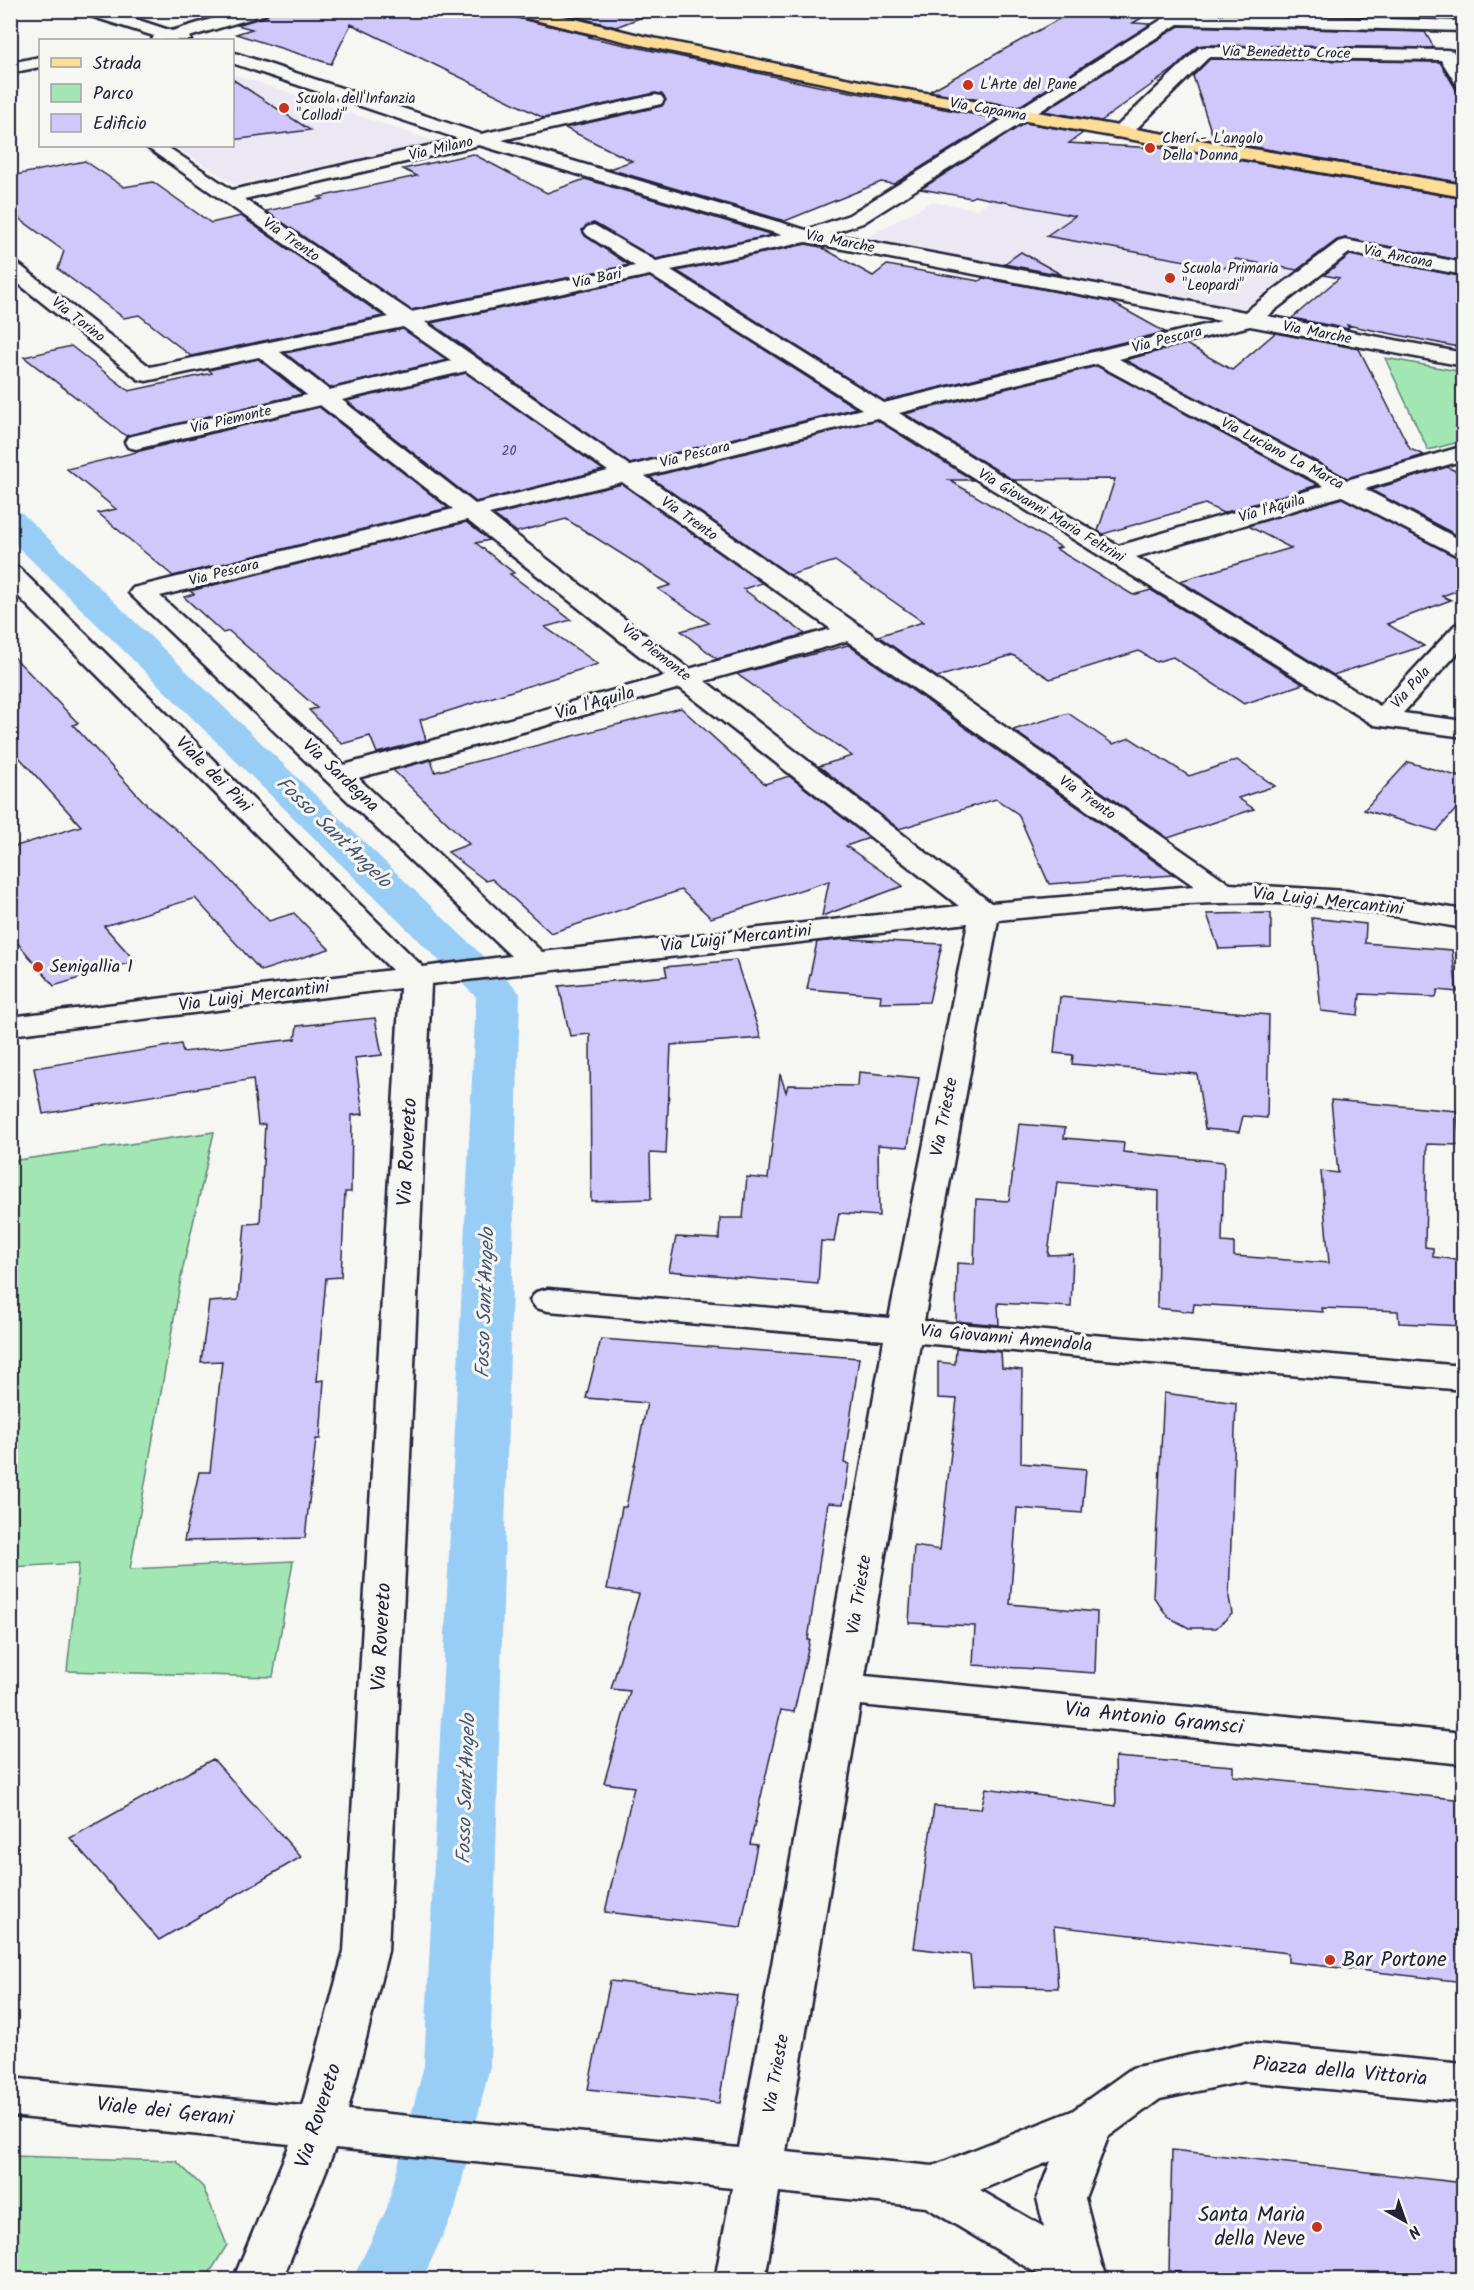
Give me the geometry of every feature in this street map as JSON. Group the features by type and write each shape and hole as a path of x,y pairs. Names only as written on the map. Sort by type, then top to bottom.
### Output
{"main road":[{"name":"Via Capanna","path":"516,10 712,56 1022,117 1464,191"}],"street":[{"path":"90,10 170,39"},
{"path":"176,39 260,10"},
{"path":"1183,15 1464,26"},
{"name":"Via Bari","path":"146,374 806,236 856,219 1183,15"},
{"name":"Via Benedetto Croce","path":"1121,133 1205,52 1447,55 1464,82"},
{"name":"Via Marche","path":"234,58 482,140 806,236 1464,360"},
{"path":"10,68 38,64"},
{"name":"Via Milano","path":"228,197 655,100"},
{"name":"Via Trento","path":"155,147 405,319 1223,893"},
{"name":"Via Giovanni Maria Feltrini","path":"594,231 879,410 1383,719 1464,729"},
{"name":"Via Ancona","path":"1249,320 1345,246 1464,269"},
{"name":"Via Torino","path":"10,267 146,374"},
{"name":"Via Pescara","path":"142,593 1249,320"},
{"name":"Via Piemonte","path":"262,349 688,678 985,912"},
{"name":"Via Luciano La Marca","path":"1100,357 1464,552"},
{"path":"326,398 468,364"},
{"name":"Via Piemonte","path":"136,442 326,398"},
{"name":"Via l'Aquila","path":"1115,555 1464,453"},
{"name":"Viale dei Pini","path":"10,573 416,977"},
{"name":"Via Sardegna","path":"142,593 339,775 535,962"},
{"name":"Via Pola","path":"1383,719 1464,630"},
{"name":"Via l'Aquila","path":"339,775 850,632"},
{"name":"Via Luigi Mercantini","path":"10,1026 535,962 985,912 1223,893 1280,894 1347,900 1464,919"},
{"name":"Via Trieste","path":"740,2280 844,1689 904,1330 985,912"},
{"name":"Via Rovereto","path":"257,2280 320,2128 366,1951 416,977"},
{"name":"Via Giovanni Amendola","path":"548,1300 1464,1378"},
{"name":"Via Antonio Gramsci","path":"844,1689 1464,1749"},
{"name":"Piazza della Vittoria","path":"934,2187 1089,2126 1148,2082 1245,2062 1464,2083"},
{"name":"Viale dei Gerani","path":"10,2097 543,2151"},
{"name":"Piazza della Vittoria","path":"1083,2276 1061,2198 1089,2126"},
{"name":"Piazza della Vittoria","path":"543,2151 934,2187 1083,2276"}],"shaded area":[{"name":"Scuola dell'Infanzia \"Collodi\"","path":"234,74 437,142 235,185 176,147 234,147"},
{"name":"Scuola Primaria \"Leopardi\"","path":"1034,173 1343,238 1242,313 858,242 931,202 977,209"}],"green space":[{"path":"1385,358 1463,372 1463,441 1428,450"},
{"path":"214,1132 183,1267 130,1569 293,1561 273,1677 67,1671 79,1563 11,1567 11,1161"},
{"path":"11,2156 176,2161 203,2187 227,2245 206,2279 42,2279 11,2268"}],"building":[{"path":"270,10 506,10 509,16 592,36 588,37 818,86 999,119 894,184 881,182 785,221 609,169 632,161 565,128 662,106 666,100 661,94 655,93 544,118 351,24 331,64 236,34 252,29 237,25 267,16"},
{"path":"550,10 649,10 650,14 616,27"},
{"path":"1075,10 1155,10 1133,23 1151,24 1018,107 930,91"},
{"path":"1345,10 1414,10 1417,18 1346,16"},
{"path":"1179,26 1425,32 1434,48 1197,46 1175,68 1101,121 1044,111"},
{"path":"1210,59 1440,62 1464,103 1464,183 1214,140 1193,76"},
{"path":"234,80 310,130 234,140"},
{"path":"1025,123 1083,133 1069,143 1173,149 1464,199 1464,261 1345,238 1337,240 1297,270 1236,259 1225,268 1046,236 1075,216 974,196 971,198 921,189"},
{"path":"473,154 547,193 585,179 773,235 656,259 593,223 582,230 585,236 629,265 411,310 266,211 417,176 403,169"},
{"path":"85,161 124,187 153,182 211,223 241,216 383,316 191,356 139,315 124,318 58,269 64,251 10,212 10,176"},
{"path":"806,244 821,247 873,276 887,265 979,281 983,278 1111,302 1165,332 884,401 677,271"},
{"path":"1021,252 1062,275 1004,264"},
{"path":"1350,255 1464,277 1464,348 1347,325 1349,329 1292,318 1339,278 1324,275"},
{"path":"650,277 856,408 630,464 431,323"},
{"path":"403,329 447,360 330,388 285,353"},
{"path":"1275,333 1359,349 1410,449 1424,455 1347,478 1125,360 1186,344 1232,370"},
{"path":"71,346 129,391 212,373 209,370 258,359 302,394 126,436 24,357"},
{"path":"1097,366 1318,485 1223,513 1205,504 1103,534 1098,531 1115,479 1013,480 905,414"},
{"path":"466,373 603,470 476,502 347,401"},
{"path":"319,407 448,508 173,576 98,513 116,509 67,469"},
{"path":"877,420 973,480 949,480 1061,547 1056,549 1133,595 1151,590 1303,684 1244,704 1173,657 1156,662 1139,651 1050,679 1013,655 937,677 878,636 923,622 835,561 790,575 650,477"},
{"path":"1447,467 1464,475 1464,539 1371,490"},
{"path":"622,484 762,583 743,589 805,634 717,659 681,631 709,623 658,589 671,585 566,519 517,532 494,515"},
{"path":"1342,498 1464,561 1464,588 1442,596 1451,600 1387,624 1424,646 1333,675 1180,581 1291,548 1248,526"},
{"path":"466,522 489,540 476,543 514,573 510,574 571,620 545,627 598,664 420,720 426,740 377,753 370,736 342,744 309,710 317,708 229,631 223,633 184,597 194,594 190,591"},
{"path":"848,645 1174,875 1049,884 1018,814 996,799 899,829 819,766 852,756 737,674"},
{"path":"10,653 78,723 73,725 147,805 206,855 269,921 294,913 329,949 261,971 195,898 104,926 135,961 54,986 10,934 10,848 81,826 10,747"},
{"path":"681,708 765,784 789,776 869,838 846,846 903,886 822,916 829,881 711,918 681,890 551,933 492,879 486,881 448,852 469,844 393,770 431,760 435,772"},
{"path":"1068,713 1113,744 1130,738 1189,776 1237,760 1275,786 1238,798 1254,809 1168,838 1013,730"},
{"path":"1408,762 1464,778 1464,800 1437,831 1364,810"},
{"path":"1271,913 1271,947 1219,949 1207,914"},
{"path":"1312,918 1366,924 1365,943 1452,950 1457,992 1438,990 1436,997 1360,994 1358,1015 1321,1011"},
{"path":"846,939 942,944 929,1002 880,1003 881,995 807,989 817,942"},
{"path":"736,960 761,1038 671,1045 666,1154 650,1153 651,1199 591,1201 590,1034 570,1036 559,986 667,976 665,967"},
{"path":"1060,997 1269,1015 1267,1118 1243,1116 1239,1132 1205,1129 1197,1074 1072,1064 1073,1055 1054,1053"},
{"path":"375,1018 382,1055 355,1058 363,1114 352,1115 351,1192 345,1192 341,1277 326,1278 317,1381 324,1380 320,1439 316,1439 305,1538 184,1541 199,1472 210,1472 222,1361 201,1362 209,1302 238,1300 245,1224 260,1223 265,1124 258,1125 253,1079 43,1114 34,1068 181,1044 183,1052 295,1039 297,1026"},
{"path":"859,1072 919,1078 908,1147 878,1145 879,1216 839,1213 834,1242 821,1241 818,1284 669,1271 676,1237 719,1239 720,1218 743,1218 747,1177 768,1179 780,1074 786,1092 788,1085 858,1086"},
{"path":"1331,1100 1457,1111 1460,1145 1427,1144 1425,1247 1433,1248 1433,1257 1464,1260 1464,1326 1399,1323 1398,1311 1322,1308 1323,1312 1194,1304 1193,1312 1157,1308 1159,1191 1057,1182 1048,1255 1073,1254 1071,1307 998,1303 999,1325 956,1321 957,1263 974,1264 976,1199 1009,1201 1019,1124 1065,1128 1064,1138 1124,1143 1123,1152 1224,1162 1222,1242 1234,1243 1234,1256 1329,1263 1321,1171 1338,1173"},
{"path":"601,1339 859,1358 844,1463 849,1464 843,1504 828,1503 808,1640 810,1640 794,1712 781,1710 750,1844 757,1845 741,1927 605,1912 634,1787 604,1783 630,1691 611,1689 639,1594 607,1589 622,1507 626,1507 647,1403 586,1398"},
{"path":"956,1348 1001,1352 1002,1368 1022,1370 1021,1463 1086,1469 1082,1513 1017,1508 1010,1604 1097,1612 1095,1673 973,1665 975,1626 909,1623 914,1546 940,1550 957,1399 938,1398 938,1362 955,1364"},
{"path":"1164,1393 1236,1403 1229,1597 1232,1614 1216,1628 1189,1628 1168,1617 1153,1596"},
{"path":"1115,1757 1233,1766 1233,1776 1464,1800 1464,1982 1288,1962 1288,1953 1054,1926 1058,1988 973,1986 970,1955 914,1948 934,1806 981,1809 986,1788 1116,1806"},
{"path":"213,1759 301,1857 159,1940 70,1838"},
{"path":"610,1981 737,1995 719,2103 588,2089"},
{"name":"Santa Maria della Neve","path":"1172,2150 1464,2183 1464,2280 1245,2280 1169,2271"}],"waterway":[{"name":"Fosso Sant'Angelo","path":"10,520 498,994 457,2066 421,2209 387,2280"}],"place":[{"name":"L'Arte del Pane","path":"968,85"},
{"name":"Scuola dell'Infanzia \"Collodi\"","path":"284,108"},
{"name":"Cherí - L'angolo Della Donna","path":"1150,148"},
{"name":"Scuola Primaria \"Leopardi\"","path":"1170,278"},
{"name":"Senigallia 1","path":"38,967"},
{"name":"Bar Portone","path":"1330,1960"},
{"name":"Santa Maria della Neve","path":"1317,2227"}]}
